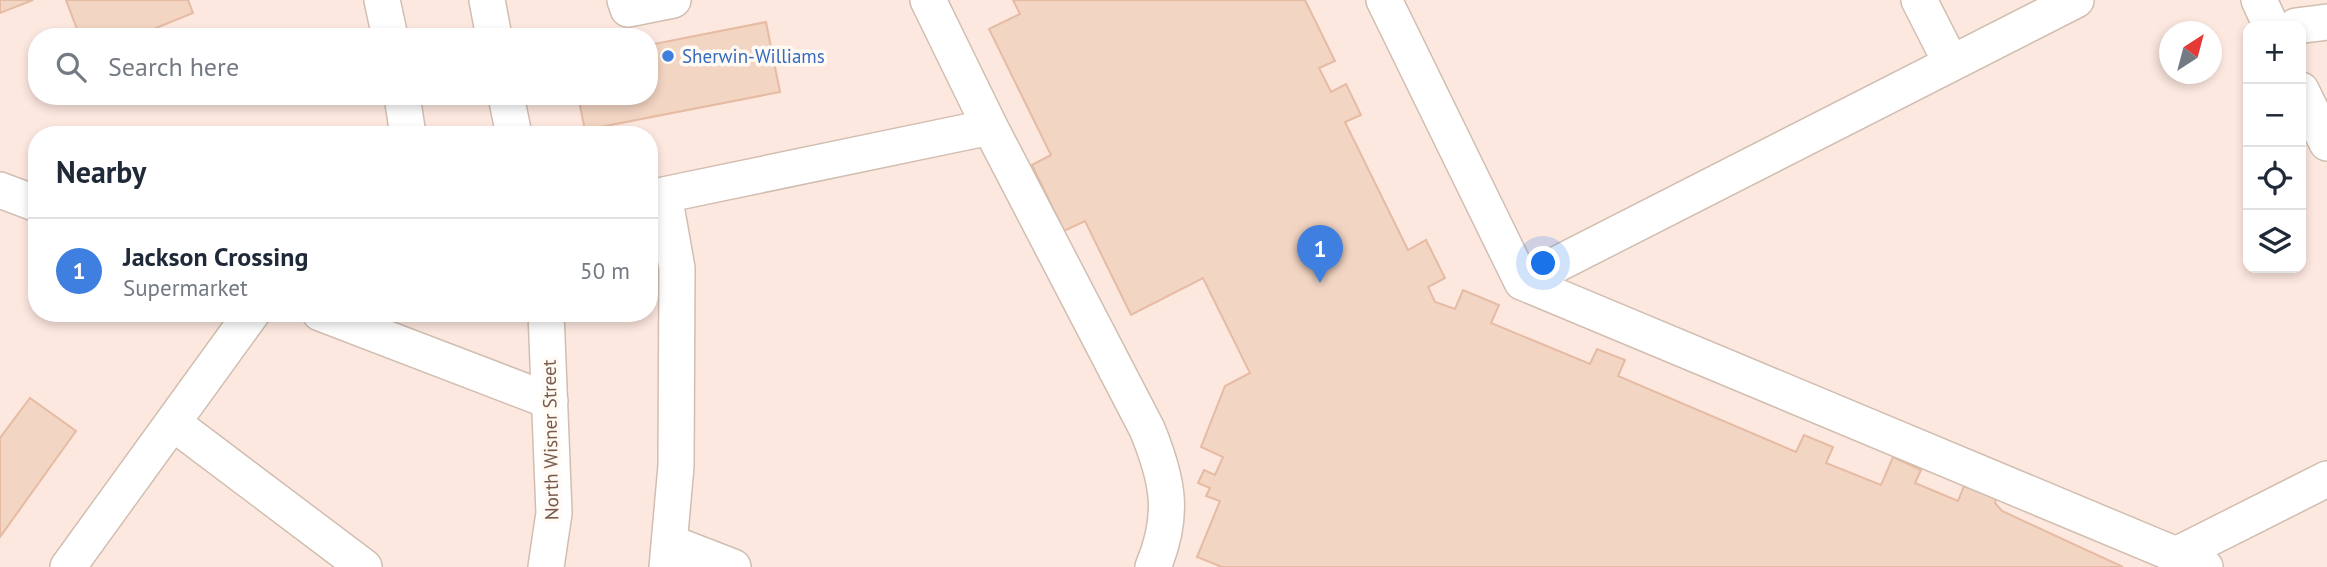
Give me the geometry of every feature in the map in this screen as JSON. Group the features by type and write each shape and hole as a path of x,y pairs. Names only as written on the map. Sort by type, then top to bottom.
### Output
{"street":[{"path":"382,0 388,28"},
{"path":"486,0 492,28"},
{"path":"625,0 628,9 673,0"},
{"path":"928,0 1158,455 1168,498 1167,520 1153,567"},
{"path":"1384,0 1522,282 2190,561 2327,479"},
{"path":"1919,0 1951,63"},
{"path":"1522,282 2076,0"},
{"path":"2259,0 2269,21"},
{"path":"2306,25 2327,22"},
{"path":"2306,88 2327,85"},
{"path":"2306,98 2325,133"},
{"path":"403,105 407,126"},
{"path":"508,105 512,126"},
{"path":"658,197 990,127"},
{"path":"0,190 28,201"},
{"path":"658,201 677,268 676,466 669,555 733,567"},
{"path":"68,567 246,322"},
{"path":"344,322 550,401"},
{"name":"North Wisner Street","path":"546,322 554,513 546,567"},
{"path":"173,423 364,567"}],"shaded area":[{"path":"0,0 2327,0 2327,567 0,567"}],"building":[{"path":"0,0 33,0 0,13"},
{"path":"66,0 188,0 193,13 156,28 77,28"},
{"path":"1013,0 1305,0 1335,61 1319,68 1331,92 1346,84 1361,115 1345,122 1408,250 1426,240 1445,278 1428,287 1435,302 1455,309 1463,290 1499,305 1491,323 1590,364 1597,349 1625,360 1618,376 1796,452 1804,435 1833,447 1826,463 1881,485 1893,457 1921,470 1915,483 1958,501 1964,486 1996,498 1995,503 2002,511 2123,567 1222,567 1197,557 1220,501 1206,496 1210,488 1198,483 1204,470 1215,475 1223,457 1201,447 1225,386 1250,373 1203,278 1131,315 1085,221 1064,231 1032,165 1051,155 989,29 1020,14"},
{"path":"766,22 780,92 606,126 584,126 580,105 658,105 658,43"},
{"path":"30,398 76,431 0,537 0,438"}],"place":[{"name":"Sherwin-Williams","path":"668,56"},
{"name":"Jackson Crossing","path":"1320,283"}]}
